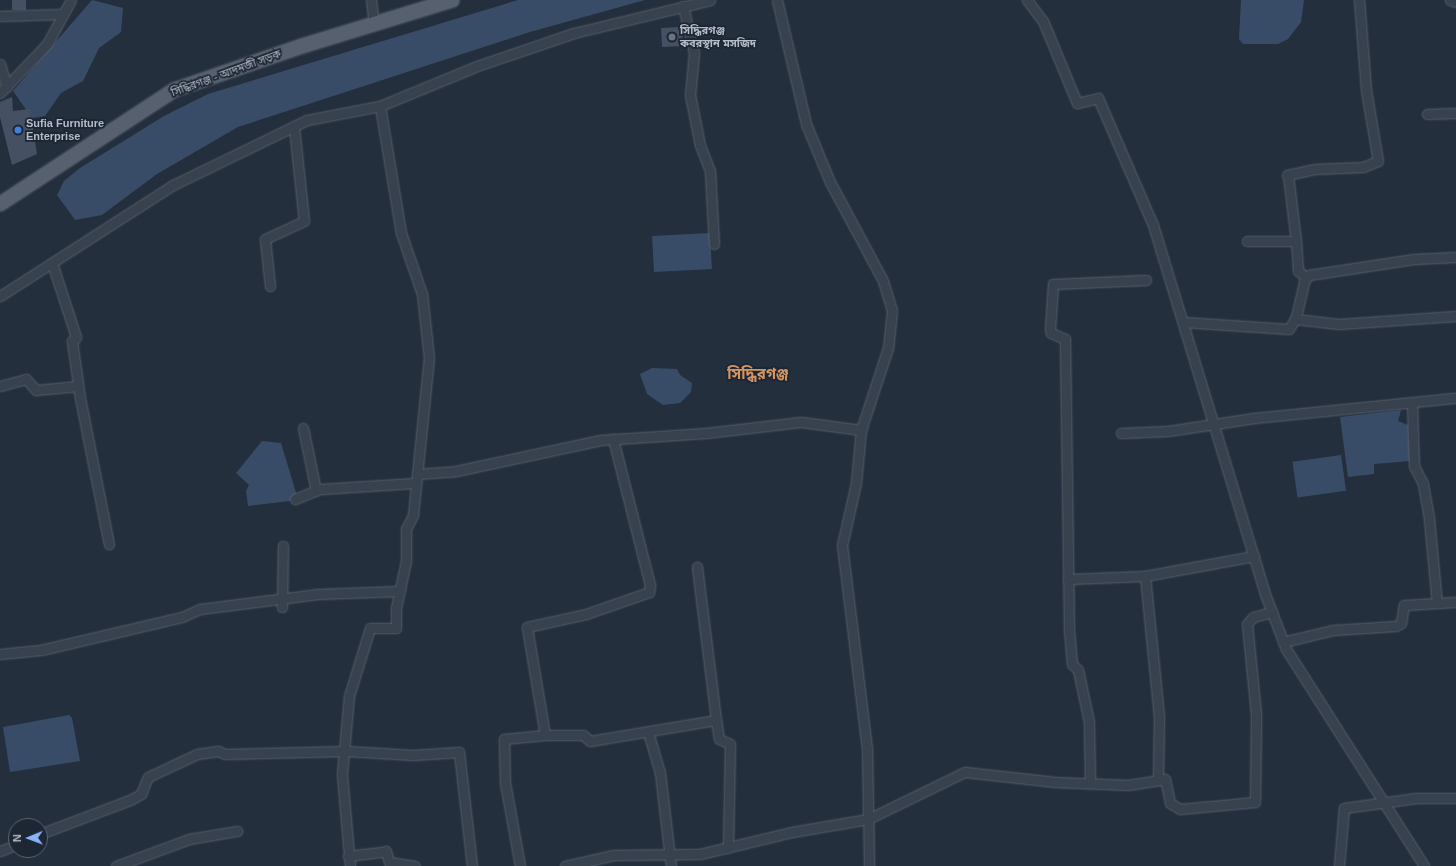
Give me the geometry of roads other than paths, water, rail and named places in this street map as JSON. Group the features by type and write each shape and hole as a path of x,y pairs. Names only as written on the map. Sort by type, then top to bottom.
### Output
{"main road":[{"name":"সিদ্ধিরগঞ্জ - আদমজী সড়ক","path":"0,204 67,156 174,90 452,0"}],"street":[{"path":"0,93 47,44 71,0"},
{"path":"371,0 374,24"},
{"path":"0,296 172,185 294,127 320,117 380,106 476,66 543,43 710,0"},
{"path":"777,0 806,124 830,182 890,297 892,326 888,348 861,430 856,484 841,556 861,680 869,866"},
{"path":"1027,0 1043,21 1077,103 1098,98 1153,225 1254,556 1283,642 1424,866"},
{"path":"1306,277 1298,270 1288,175 1315,168 1363,166 1378,161 1366,90 1359,0"},
{"path":"1450,0 1451,3 1456,2"},
{"path":"683,6 694,53 690,95 700,145 710,171 714,244"},
{"path":"0,16 62,14"},
{"path":"0,64 7,86"},
{"path":"350,866 342,774 346,751 349,696 370,628 396,628 400,591 406,561 406,529 413,515 429,358 422,294 401,233 380,106"},
{"path":"1427,114 1456,112"},
{"path":"270,286 266,239 304,222 294,127"},
{"path":"1247,241 1296,241"},
{"path":"1306,277 1414,259 1456,257"},
{"path":"52,263 76,337 72,341 78,386 110,544"},
{"path":"1183,322 1282,330 1289,329 1295,320 1306,277"},
{"path":"1090,782 1089,722 1078,670 1072,664 1065,532 1065,339 1052,333 1050,329 1053,284 1146,280"},
{"path":"1295,320 1338,324 1456,316"},
{"path":"0,386 26,380 36,390 78,386"},
{"path":"1121,433 1168,431 1455,398 1456,408"},
{"path":"1412,404 1414,466 1423,484 1429,519 1437,604"},
{"path":"295,499 316,491 416,478 456,471 613,439 706,433 801,422 861,430"},
{"path":"303,428 316,491"},
{"path":"545,735 527,627 586,614 649,592 650,585 613,439"},
{"path":"282,607 283,546"},
{"path":"1068,579 1145,576 1254,556"},
{"path":"697,568 719,739 730,744 728,848"},
{"path":"1145,576 1159,717 1158,779"},
{"path":"0,654 41,650 182,616 200,609 282,598 400,591"},
{"path":"1283,642 1333,630 1396,626 1401,623 1404,605 1456,602"},
{"path":"565,866 614,855 671,853 700,854 830,824 868,819 965,772 1055,782 1090,782 1128,785 1158,779 1166,780 1170,803 1180,809 1255,802 1256,714 1247,624 1253,618 1272,612"},
{"path":"520,866 505,783 504,739 545,735 583,735 590,741 716,720"},
{"path":"648,732 660,773 671,853 671,866"},
{"path":"48,831 130,800 141,794 148,777 197,754 218,751 225,754 346,751 413,755 459,752 472,866"},
{"path":"1339,866 1344,808 1383,801 1456,798"},
{"path":"116,866 189,839 237,831"},
{"path":"348,856 386,851 389,862 415,866"}],"water":[{"path":"92,0 123,8 121,32 99,48 83,81 61,93 45,116 32,118 13,91"},
{"path":"518,0 645,0 530,32 238,127 157,174 102,215 75,220 57,195 64,181 80,168 164,116 208,94"},
{"path":"1241,0 1304,0 1301,22 1288,39 1278,44 1243,44 1239,39"},
{"path":"710,233 712,269 654,272 652,236"},
{"path":"652,368 677,369 680,375 692,383 691,392 680,403 663,405 647,394 640,374"},
{"path":"1401,410 1398,421 1408,425 1410,461 1374,464 1374,474 1348,477 1340,417"},
{"path":"262,441 281,443 297,496 290,501 248,506 246,491 249,485 236,473"},
{"path":"1341,455 1346,491 1297,497 1292,462"},
{"path":"69,715 72,718 80,761 10,772 3,727"}],"place":[{"name":"সিদ্ধিরগঞ্জ কবরস্থান মসজিদ","path":"672,37"},
{"name":"Sufia Furniture Enterprise","path":"18,130"}],"district":[{"name":"সিদ্ধিরগঞ্জ","path":"758,374"}]}
